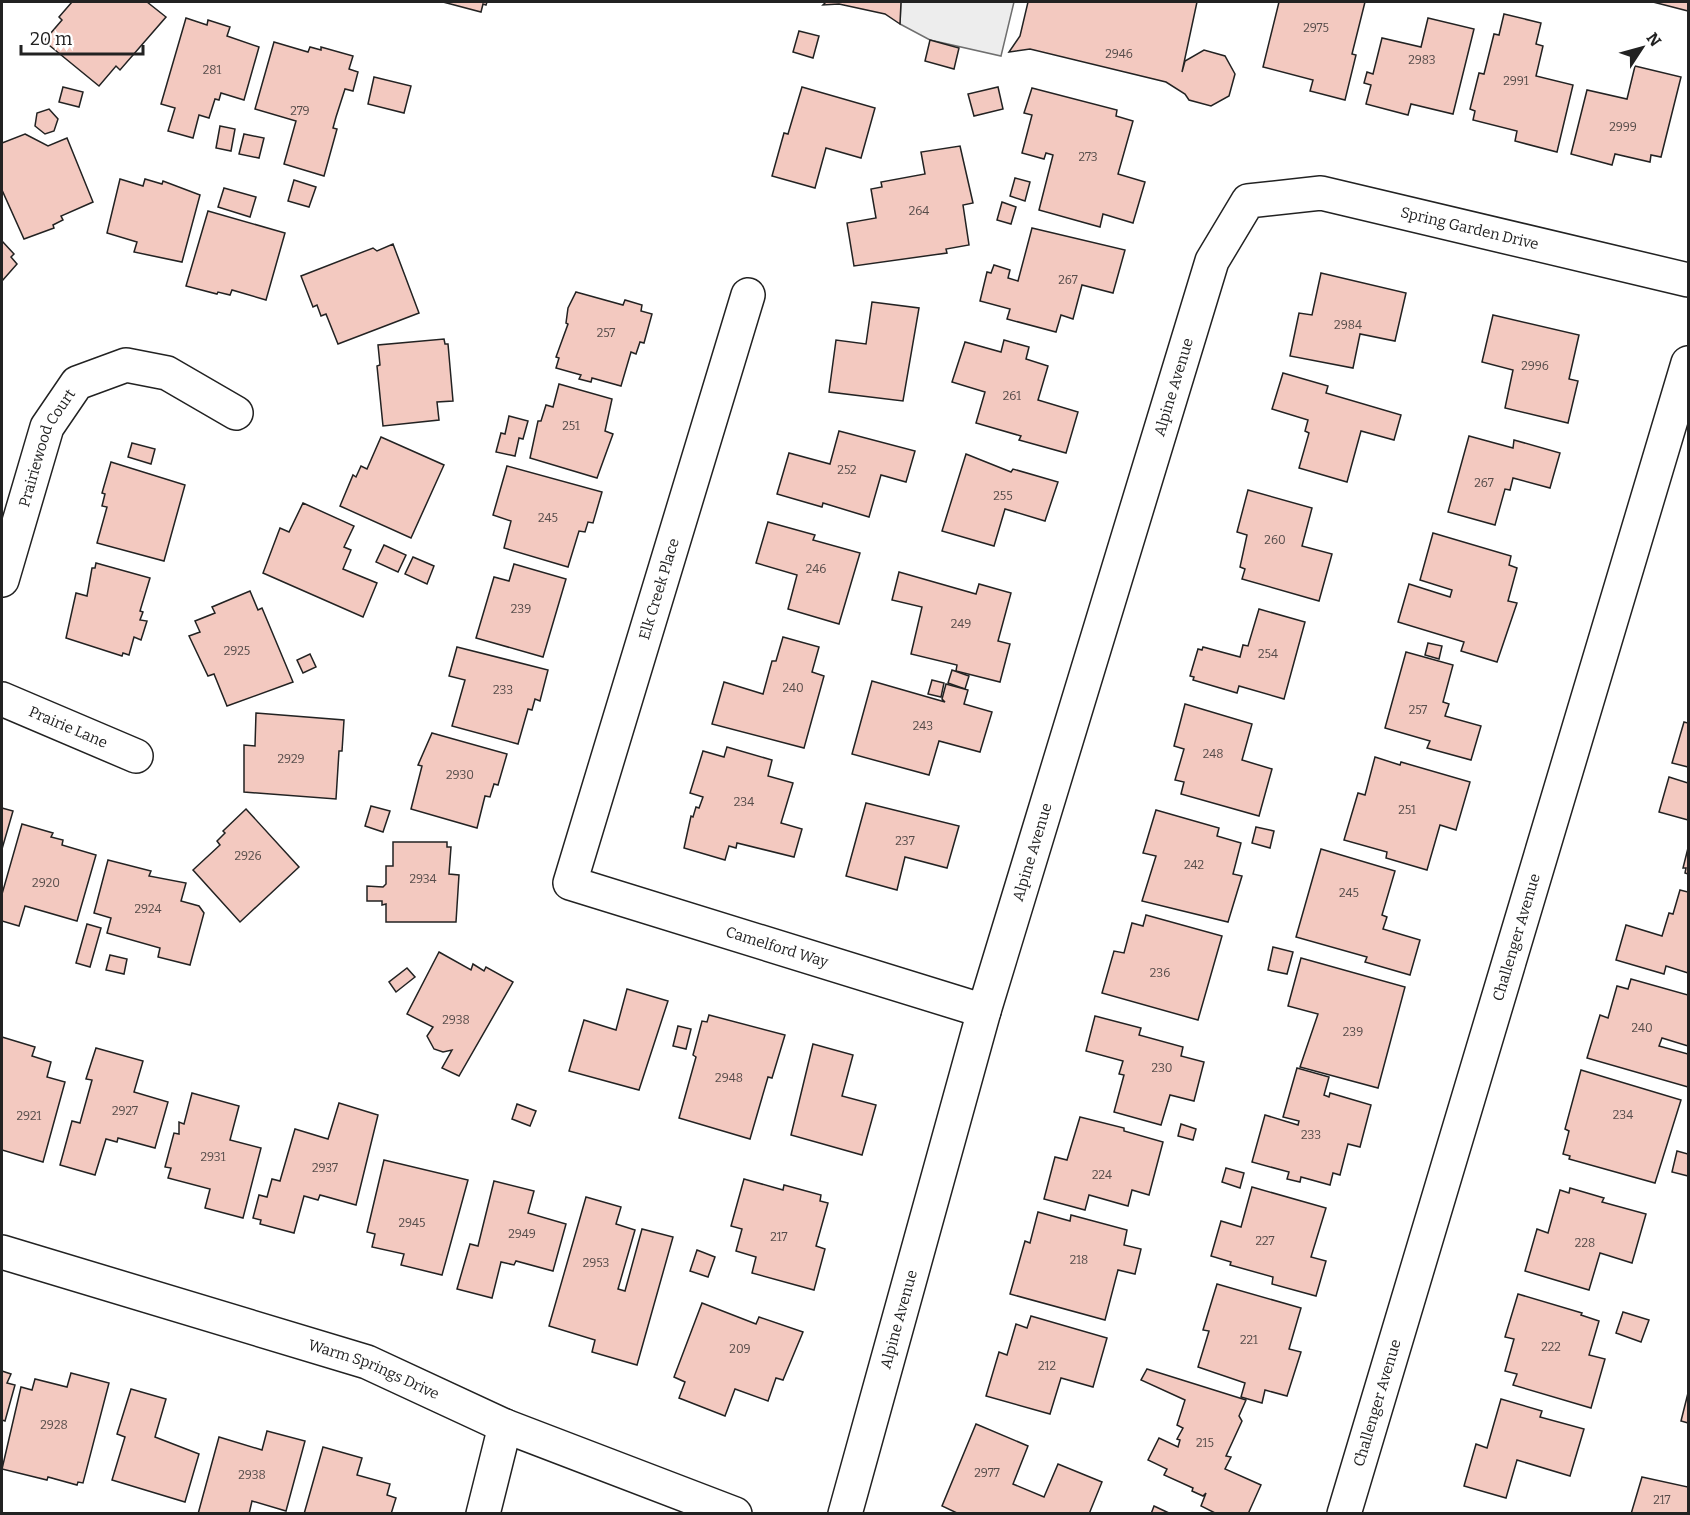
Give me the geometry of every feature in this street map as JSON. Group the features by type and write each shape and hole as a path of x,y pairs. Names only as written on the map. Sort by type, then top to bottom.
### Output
{"street":[{"name":"Spring Garden Drive","path":"1248,201 1321,193 1689,280"},
{"name":"Alpine Avenue","path":"845,1514 984,1011 1212,261 1248,201"},
{"name":"Elk Creek Place","path":"570,883 748,295"},
{"name":"Challenger Avenue","path":"1344,1514 1689,363"},
{"name":"Prairiewood Court","path":"2,580 47,427 77,383 126,365 167,374 236,413"},
{"name":"Prairie Lane","path":"2,699 136,756"},
{"name":"Camelford Way","path":"570,883 984,1011"},
{"name":"Warm Springs Drive","path":"2,1252 367,1362 505,1426 735,1514"},
{"path":"483,1514 505,1426"}],"shaded area":[{"path":"901,2 1014,2 1001,56 930,40 900,24"}],"building":[{"path":"72,2 147,2 166,17 120,70 116,66 99,86 44,41 62,20 59,17"},
{"path":"443,2 487,2 486,5 483,4 481,12"},
{"path":"826,2 901,2 900,24 885,14 839,4 823,5"},
{"path":"1028,2 1197,2 1182,72 1185,61 1204,50 1225,56 1235,74 1229,96 1211,106 1189,100 1185,94 1166,82 1030,49 1009,52 1020,36"},
{"path":"1279,2 1365,2 1352,54 1356,55 1345,100 1310,91 1313,80 1263,67"},
{"path":"1653,2 1688,2 1688,11"},
{"path":"1504,14 1541,23 1536,44 1543,46 1536,76 1573,85 1557,152 1515,141 1517,131 1473,120 1475,111 1470,109 1479,73 1484,74 1494,34 1499,35"},
{"path":"186,18 207,25 208,20 230,27 227,36 259,47 244,100 221,93 219,100 215,99 209,118 199,115 193,138 168,131 175,108 161,104"},
{"path":"1428,18 1474,29 1453,114 1411,104 1408,115 1366,104 1371,85 1364,83 1367,72 1373,74 1382,38 1421,47"},
{"path":"799,31 819,36 813,58 793,52"},
{"path":"930,40 959,48 954,69 925,61"},
{"path":"274,42 308,52 310,47 321,50 321,47 353,56 349,69 358,72 353,91 345,89 333,128 337,129 324,176 284,164 296,121 255,109"},
{"path":"1635,66 1681,77 1661,157 1651,155 1650,162 1615,154 1612,165 1571,154 1587,90 1627,99"},
{"path":"374,77 411,86 404,113 368,104"},
{"path":"63,87 83,92 79,107 59,102"},
{"path":"802,87 875,108 861,158 826,148 815,188 772,176 784,133 788,134"},
{"path":"998,87 1003,109 974,116 968,94"},
{"path":"1032,88 1117,110 1116,116 1133,121 1118,174 1145,182 1133,223 1103,214 1100,227 1039,210 1053,155 1046,153 1044,159 1022,153 1032,115 1024,113"},
{"path":"49,109 58,119 54,131 45,134 35,126 37,113"},
{"path":"220,126 235,129 231,151 216,148"},
{"path":"25,134 48,146 67,138 93,202 61,216 63,220 53,225 54,228 24,239 2,190 2,143"},
{"path":"244,134 264,138 259,158 239,154"},
{"path":"960,146 973,203 963,205 969,245 946,249 947,253 854,266 847,223 876,218 871,189 882,187 881,182 925,174 921,152"},
{"path":"1015,178 1030,182 1025,201 1010,196"},
{"path":"120,179 143,186 145,179 162,184 163,181 200,195 182,262 134,252 137,242 107,233"},
{"path":"294,180 316,187 309,207 288,201"},
{"path":"224,188 256,197 250,217 218,207"},
{"path":"1002,202 1016,207 1011,224 997,220"},
{"path":"208,211 285,233 266,300 232,290 230,295 218,292 217,294 186,286"},
{"path":"1032,228 1125,250 1113,293 1082,285 1073,319 1061,315 1056,332 1007,319 1010,309 980,301 987,272 991,273 994,265 1010,270 1008,278 1018,281"},
{"path":"2,241 14,254 11,257 17,264 2,281"},
{"path":"393,244 419,313 338,344 326,314 321,316 317,305 313,307 301,276 373,248 377,251"},
{"path":"1321,273 1406,293 1395,341 1360,334 1353,368 1290,356 1299,313 1312,315"},
{"path":"576,292 623,305 625,300 642,305 641,311 652,314 644,343 640,342 636,354 631,352 621,386 592,378 591,382 579,379 581,375 556,368 559,358 556,357 568,324 566,323 568,308"},
{"path":"872,302 919,308 903,401 829,392 836,340 866,344"},
{"path":"1493,315 1579,335 1569,379 1578,381 1568,423 1505,408 1513,370 1482,362"},
{"path":"444,339 445,344 448,344 453,401 437,402 439,420 383,426 377,366 380,365 378,345"},
{"path":"1004,340 1029,347 1026,359 1048,366 1038,400 1078,412 1066,453 1019,440 1021,436 976,423 985,392 952,382 965,342 1001,352"},
{"path":"1283,373 1328,386 1326,393 1401,415 1394,440 1361,431 1347,482 1299,468 1309,433 1305,431 1308,420 1272,409"},
{"path":"559,384 612,399 605,431 613,434 597,478 530,458 538,421 541,421 546,405 553,407"},
{"path":"509,416 528,421 523,439 519,438 515,456 496,452 501,433 505,434"},
{"path":"839,431 915,451 906,482 881,475 869,517 823,503 822,507 777,494 789,453 830,464"},
{"path":"1469,436 1513,448 1514,440 1560,453 1550,488 1513,478 1510,490 1505,489 1495,525 1448,512"},
{"path":"381,437 444,465 411,538 340,506 353,475 356,477 361,466 367,469"},
{"path":"132,443 155,449 151,464 128,457"},
{"path":"966,454 1011,472 1013,469 1058,482 1045,521 1005,509 994,546 942,531"},
{"path":"111,462 185,485 164,561 97,543 107,507 102,506 105,494 102,493"},
{"path":"507,466 602,492 593,523 588,522 585,532 579,531 568,567 504,548 511,521 493,515"},
{"path":"1248,490 1312,508 1302,546 1332,554 1319,601 1242,579 1245,569 1240,567 1247,535 1237,532"},
{"path":"303,503 354,526 344,547 351,550 343,569 377,583 363,617 263,573 280,528 289,532"},
{"path":"768,522 815,535 813,540 860,553 839,624 788,609 797,575 756,563"},
{"path":"1433,533 1511,556 1509,565 1517,568 1508,601 1517,603 1497,662 1461,651 1464,642 1398,622 1409,584 1450,597 1452,590 1420,580"},
{"path":"384,545 406,555 398,572 376,562"},
{"path":"413,557 434,566 427,584 405,574"},
{"path":"96,563 150,578 140,611 143,612 140,620 147,621 141,640 134,637 129,655 123,653 122,656 66,638 76,593 87,596 92,568 95,568"},
{"path":"514,564 566,579 543,657 476,638 494,577 509,581"},
{"path":"899,572 976,594 979,584 1011,593 998,641 1010,644 1000,682 956,671 957,665 911,654 922,607 892,600"},
{"path":"250,591 258,610 262,608 293,682 227,706 214,674 208,676 189,636 200,632 195,621 215,613 212,607"},
{"path":"1259,609 1305,622 1284,699 1239,686 1237,693 1193,680 1194,677 1190,676 1198,649 1202,650 1203,647 1240,657 1243,645 1248,646"},
{"path":"783,637 819,647 812,672 824,676 804,748 712,724 724,682 763,694 772,661 776,661"},
{"path":"1428,643 1442,646 1439,659 1425,655"},
{"path":"457,647 548,670 540,701 535,699 532,710 528,709 518,744 452,726 465,680 449,676"},
{"path":"1406,652 1453,665 1443,702 1449,704 1445,716 1481,726 1471,760 1427,748 1430,741 1385,728"},
{"path":"310,654 316,667 303,673 297,660"},
{"path":"952,670 969,676 965,689 948,683"},
{"path":"932,680 944,683 941,697 928,694"},
{"path":"872,681 945,702 942,699 946,684 968,690 964,704 992,712 980,752 939,741 929,775 852,754"},
{"path":"1185,704 1252,724 1242,760 1272,769 1259,816 1181,794 1184,782 1175,780 1184,749 1174,746"},
{"path":"256,713 344,720 342,751 339,751 336,799 244,792 244,745 255,746"},
{"path":"1684,722 1688,723 1688,767 1672,763"},
{"path":"432,733 507,754 498,785 494,784 490,797 485,796 477,828 411,809 422,766 418,765"},
{"path":"727,747 772,760 768,776 793,783 781,823 802,829 794,857 737,843 736,848 729,846 725,860 684,848 691,816 693,817 696,807 699,808 703,797 690,793 703,751 724,757"},
{"path":"1375,757 1470,782 1456,830 1440,825 1427,870 1386,858 1387,852 1344,840 1358,793 1365,795"},
{"path":"1669,777 1688,783 1688,820 1659,812"},
{"path":"866,803 959,826 947,868 905,857 897,890 846,876"},
{"path":"371,806 390,811 383,832 365,826"},
{"path":"2,808 13,811 2,849"},
{"path":"246,809 299,867 240,922 193,870 220,845 217,841 225,833 223,831"},
{"path":"1156,810 1219,828 1217,836 1241,843 1233,874 1242,876 1228,922 1142,901 1156,856 1143,853"},
{"path":"22,824 53,833 51,837 63,840 62,845 96,855 77,921 25,906 19,926 2,921 2,894"},
{"path":"1256,827 1274,831 1270,848 1252,843"},
{"path":"393,842 447,842 447,847 451,847 449,874 459,875 456,922 386,922 386,904 382,905 382,901 367,901 367,886 383,887 386,884 386,866 393,866"},
{"path":"1688,848 1688,874 1685,873 1686,868 1683,868"},
{"path":"1321,849 1395,871 1382,915 1387,917 1383,929 1420,940 1410,975 1365,962 1367,957 1296,937"},
{"path":"108,860 151,871 149,876 186,883 181,901 199,906 204,913 190,965 158,957 160,948 107,933 111,918 94,913"},
{"path":"1680,890 1688,892 1688,973 1666,966 1664,974 1616,960 1626,925 1662,936 1669,913 1673,914"},
{"path":"1146,915 1222,936 1198,1020 1102,993 1114,951 1124,953 1132,923 1143,926"},
{"path":"87,924 101,928 90,967 76,963"},
{"path":"1273,947 1293,952 1287,974 1268,970"},
{"path":"439,952 471,970 473,964 484,971 486,967 513,982 459,1076 442,1068 452,1050 443,1052 434,1049 427,1036 433,1027 407,1014"},
{"path":"110,955 127,959 124,974 106,970"},
{"path":"1301,958 1405,987 1378,1088 1300,1067 1318,1014 1288,1006"},
{"path":"407,968 415,977 396,992 389,982"},
{"path":"1631,979 1688,995 1688,1046 1662,1038 1659,1046 1688,1054 1688,1087 1587,1058 1600,1015 1608,1018 1617,986 1628,989"},
{"path":"627,989 668,1001 639,1090 569,1071 584,1020 616,1030"},
{"path":"709,1015 785,1035 772,1078 768,1077 750,1139 679,1118 696,1057 693,1055 702,1021 707,1022"},
{"path":"1095,1016 1141,1028 1139,1035 1183,1047 1181,1056 1204,1062 1194,1101 1170,1095 1161,1125 1114,1112 1124,1075 1119,1074 1123,1061 1086,1051"},
{"path":"678,1026 691,1029 686,1049 673,1046"},
{"path":"2,1037 35,1047 32,1056 51,1062 47,1077 65,1082 43,1162 2,1150"},
{"path":"813,1044 853,1055 842,1096 876,1105 862,1155 791,1135"},
{"path":"96,1048 143,1061 134,1092 168,1102 155,1148 118,1138 117,1142 106,1139 95,1175 60,1165 72,1121 80,1123 92,1080 86,1079"},
{"path":"1297,1068 1329,1077 1324,1095 1329,1097 1330,1093 1371,1105 1360,1147 1348,1144 1340,1175 1333,1173 1330,1185 1301,1177 1300,1182 1287,1179 1289,1172 1252,1162 1265,1115 1298,1125 1299,1121 1283,1117"},
{"path":"1581,1070 1681,1100 1655,1183 1569,1159 1570,1156 1563,1154 1569,1131 1565,1129"},
{"path":"192,1093 239,1106 230,1140 261,1148 243,1218 205,1208 210,1189 168,1178 171,1168 165,1167 174,1133 179,1134 179,1122 184,1124"},
{"path":"339,1103 378,1115 356,1205 320,1195 318,1200 304,1196 294,1233 260,1224 261,1220 253,1218 259,1195 267,1197 272,1179 280,1181 295,1129 328,1139"},
{"path":"517,1104 536,1111 530,1126 512,1119"},
{"path":"1080,1117 1124,1128 1124,1131 1163,1142 1149,1195 1132,1190 1128,1206 1089,1195 1085,1210 1044,1199 1055,1157 1067,1160"},
{"path":"1181,1124 1196,1129 1193,1140 1178,1136"},
{"path":"1677,1151 1688,1154 1688,1176 1672,1172"},
{"path":"384,1160 468,1180 442,1275 401,1265 404,1254 372,1247 375,1234 367,1232"},
{"path":"1226,1168 1244,1173 1240,1188 1222,1182"},
{"path":"744,1179 783,1190 784,1185 821,1195 820,1201 828,1203 816,1246 825,1249 814,1290 752,1273 756,1257 736,1251 742,1229 731,1226"},
{"path":"494,1181 534,1191 528,1213 566,1224 553,1271 516,1261 514,1265 501,1262 492,1298 457,1289 470,1244 478,1246"},
{"path":"1252,1187 1326,1208 1311,1257 1326,1261 1316,1296 1272,1284 1273,1277 1230,1265 1231,1262 1211,1256 1221,1221 1241,1227"},
{"path":"1570,1188 1604,1198 1602,1202 1646,1214 1632,1263 1600,1253 1589,1290 1525,1271 1537,1229 1548,1233 1560,1190 1569,1193"},
{"path":"586,1197 621,1207 616,1224 635,1230 618,1289 625,1291 642,1229 673,1237 637,1365 592,1352 595,1340 549,1326"},
{"path":"1038,1212 1070,1221 1071,1215 1127,1230 1124,1245 1141,1249 1135,1274 1118,1270 1105,1320 1010,1294 1025,1241 1030,1243"},
{"path":"697,1250 715,1257 708,1277 690,1271"},
{"path":"1217,1284 1301,1308 1289,1349 1301,1352 1287,1396 1265,1390 1262,1403 1241,1397 1245,1383 1198,1367 1209,1331 1203,1330"},
{"path":"1518,1294 1582,1313 1581,1315 1599,1321 1589,1355 1605,1359 1591,1408 1513,1385 1517,1374 1505,1371 1514,1339 1505,1337"},
{"path":"702,1303 756,1324 759,1317 803,1332 783,1380 776,1378 768,1401 735,1389 725,1416 679,1398 685,1382 674,1377"},
{"path":"1623,1312 1649,1320 1641,1342 1616,1333"},
{"path":"1031,1316 1107,1338 1093,1387 1061,1378 1050,1414 986,1396 999,1352 1007,1355 1016,1324 1027,1328"},
{"path":"1147,1369 1246,1400 1239,1416 1242,1421 1226,1456 1231,1457 1225,1469 1261,1485 1248,1514 1217,1514 1201,1506 1206,1493 1203,1496 1192,1491 1193,1488 1164,1475 1167,1469 1148,1460 1159,1438 1178,1447 1180,1440 1177,1439 1183,1428 1177,1425 1185,1400 1141,1380"},
{"path":"2,1371 11,1374 7,1383 15,1385 5,1421 2,1420"},
{"path":"71,1373 109,1383 83,1483 78,1482 77,1485 48,1477 47,1480 2,1469 21,1387 32,1390 35,1379 67,1387"},
{"path":"131,1389 166,1399 155,1437 199,1454 185,1502 112,1480 125,1437 117,1434"},
{"path":"1688,1393 1688,1423 1681,1421"},
{"path":"1501,1399 1542,1411 1540,1417 1584,1429 1570,1476 1517,1460 1506,1498 1464,1486 1476,1444 1487,1448"},
{"path":"976,1424 1028,1446 1013,1484 1044,1497 1058,1464 1102,1482 1089,1514 959,1514 942,1506"},
{"path":"267,1431 305,1441 286,1511 252,1501 249,1514 198,1514 219,1437 262,1450"},
{"path":"323,1447 362,1458 357,1475 390,1484 387,1495 396,1498 391,1514 304,1514"},
{"path":"1642,1477 1688,1487 1688,1514 1631,1514"},
{"path":"1154,1506 1171,1514 1151,1514"}]}
